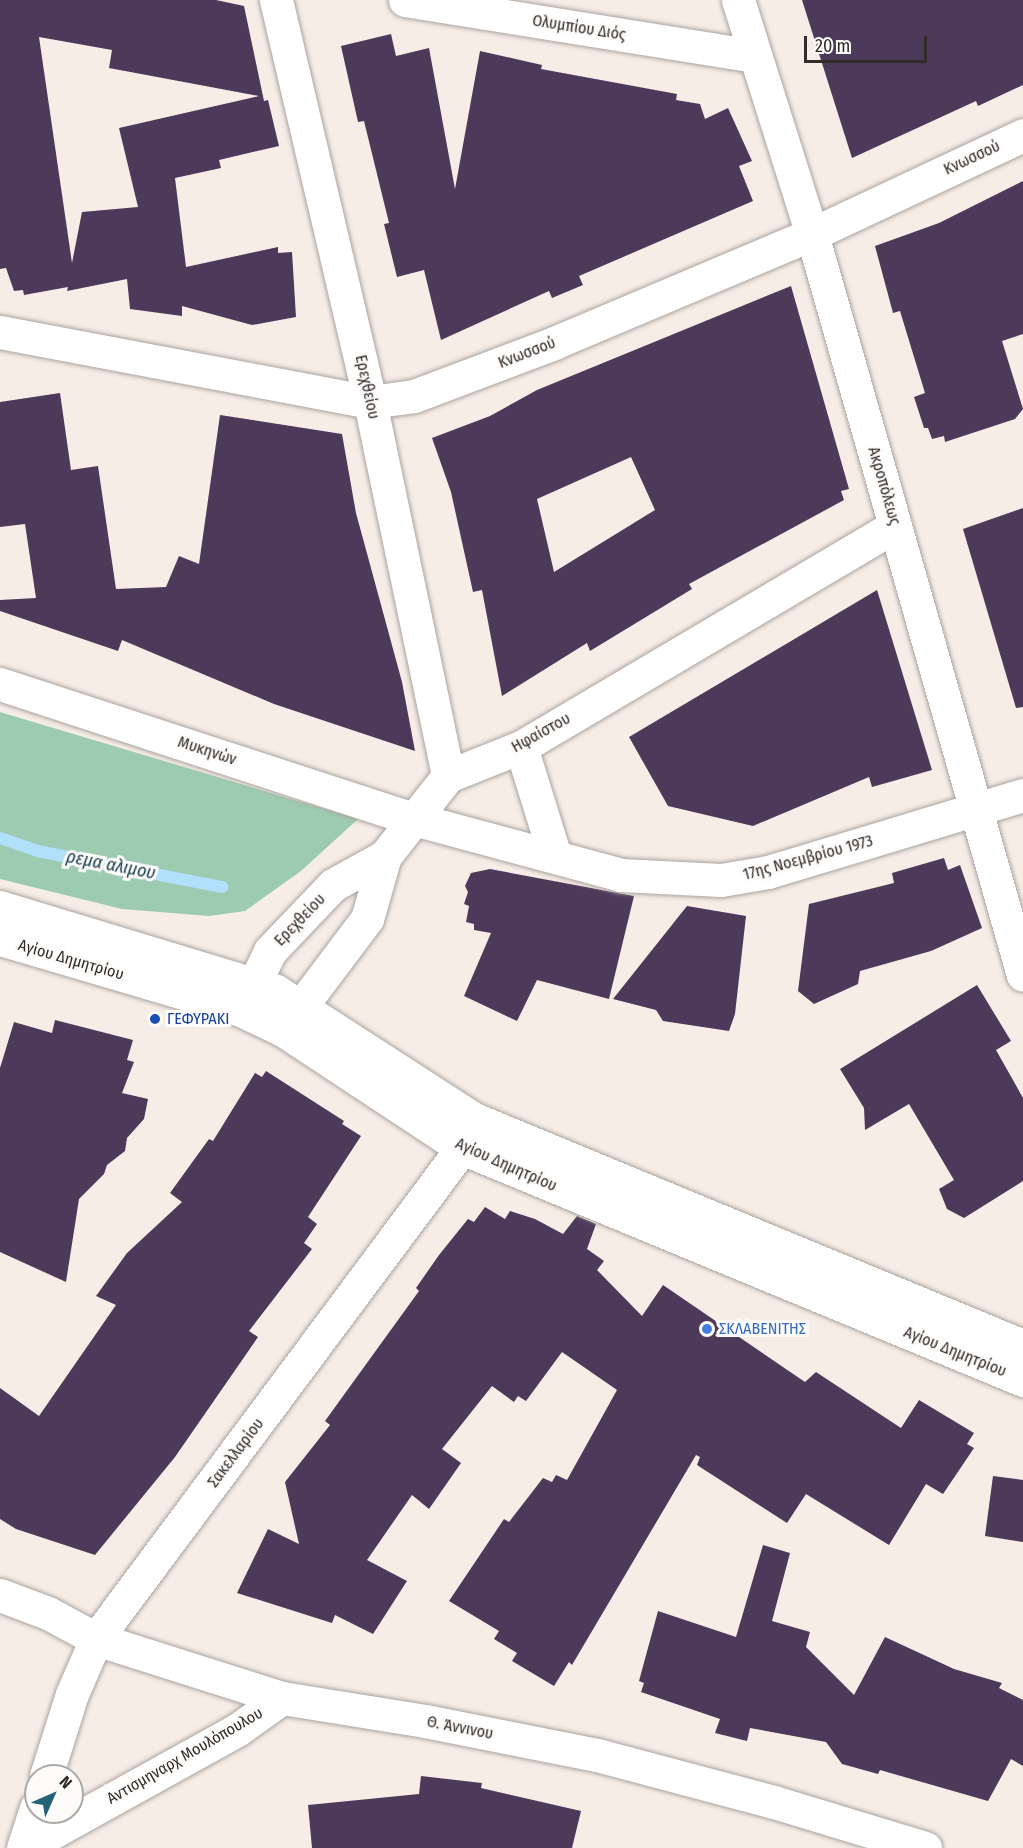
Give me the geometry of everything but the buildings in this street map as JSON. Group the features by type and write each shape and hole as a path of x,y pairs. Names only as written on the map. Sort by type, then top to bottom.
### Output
{"street":[{"name":"Ερεχθείου","path":"276,0 370,402 448,776"},
{"name":"Ολυμπίου Διός","path":"405,0 753,56"},
{"name":"Ακροπόλεως","path":"738,0 753,56 812,234 978,808 1023,975"},
{"name":"Κνωσσού","path":"0,332 370,402 414,396 500,363 812,234 1023,135"},
{"name":"Ηφαίστου","path":"282,1030 367,919 385,856 448,776 520,747 895,526"},
{"name":"Μυκηνών","path":"0,684 414,819"},
{"path":"520,747 555,856"},
{"name":"17ης Νοεμβρίου 1973","path":"414,819 621,875 721,880 768,872 1023,795"},
{"name":"Ερεχθείου","path":"248,997 270,951 333,885 385,856"},
{"name":"Αγίου Δημητρίου","path":"0,907 248,997 282,1030 462,1148 1023,1380"},
{"name":"Αγίου Δημητρίου","path":"0,939 248,997 302,1005 474,1119 1023,1346"},
{"name":"Σακελλαρίου","path":"50,1764 72,1694 96,1639 462,1148"},
{"name":"Θ. Άννινου","path":"0,1595 48,1613 96,1639 282,1698 425,1721 597,1755 774,1802 925,1848"},
{"name":"Αντισμηναρχ Μουλόπουλου","path":"24,1848 237,1730 282,1698"},
{"path":"24,1848 31,1824"}],"green space":[{"path":"0,712 358,819 301,871 245,911 209,916 122,909 0,879"}],"waterway":[{"name":"ρεμα αλιμου","path":"0,838 37,851 223,887"}],"place":[{"name":"ΓΕΦΥΡΑΚΙ","path":"155,1019"},
{"name":"ΣΚΛΑΒΕΝΙΤΗΣ","path":"707,1329"}]}
